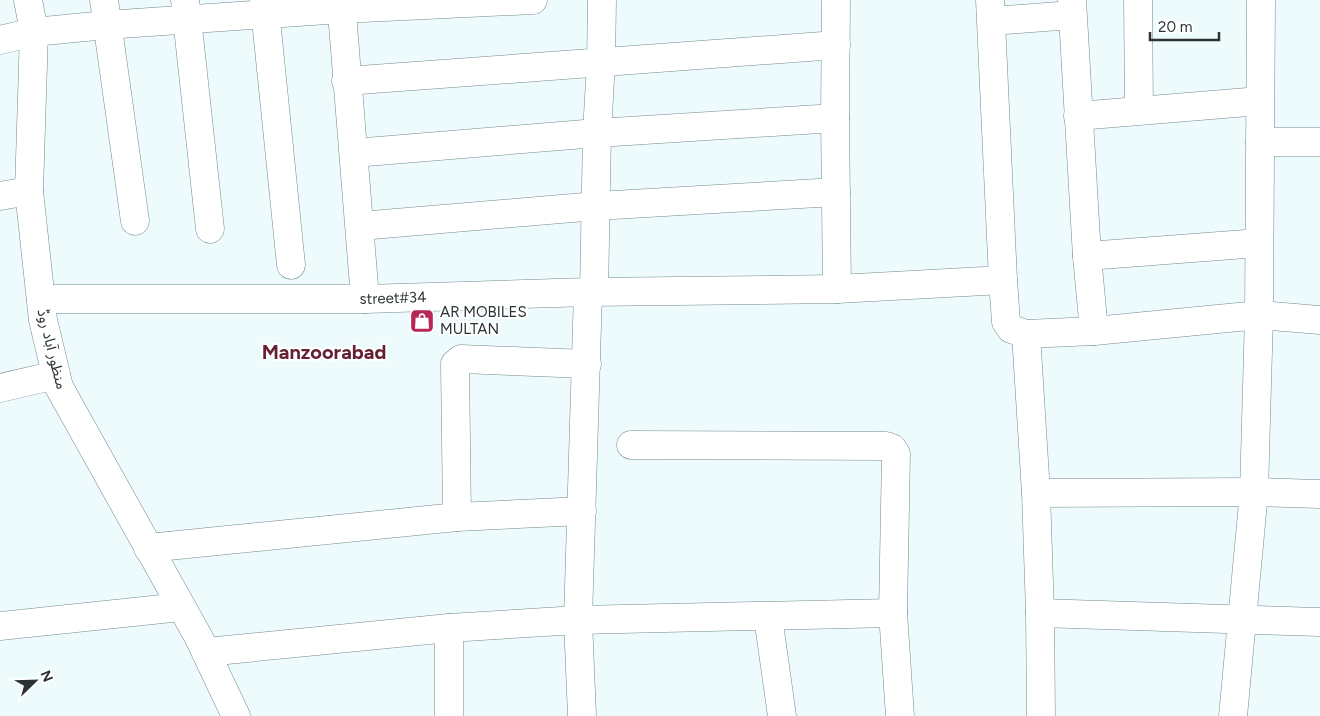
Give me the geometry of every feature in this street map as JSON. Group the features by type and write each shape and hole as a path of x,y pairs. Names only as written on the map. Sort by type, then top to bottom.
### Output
{"street":[{"name":"منظور آباد روڈ","path":"28,0 34,32 29,192 43,320 59,387 182,607 206,652 236,716"},
{"path":"0,40 105,12 533,0"},
{"path":"582,716 578,620 587,364 602,62 602,0"},
{"path":"836,0 837,289"},
{"path":"1138,0 1139,110"},
{"path":"1233,716 1254,492 1259,315 1261,0"},
{"path":"341,5 365,299"},
{"path":"265,7 291,266"},
{"path":"1094,331 1087,256 1072,8 991,10 1003,280 1006,322 1010,330 1026,334 1094,331 1259,315 1320,320"},
{"path":"186,10 210,229"},
{"path":"105,12 136,221"},
{"path":"346,81 836,46"},
{"path":"1078,116 1260,101"},
{"path":"354,153 597,133 835,118"},
{"path":"1260,142 1320,142"},
{"path":"0,196 29,192"},
{"path":"360,226 596,206 836,192"},
{"path":"1087,256 1259,243"},
{"name":"street#34","path":"40,299 365,299 591,292 837,289 1003,280"},
{"path":"1026,334 1036,493 1041,716"},
{"path":"457,518 455,364 460,360 587,364"},
{"path":"0,388 56,375"},
{"path":"631,445 886,446 892,448 896,454 893,613 900,716"},
{"path":"1036,493 1254,492 1320,494"},
{"path":"148,548 457,518 582,511"},
{"path":"0,626 182,607"},
{"path":"206,652 449,628 578,620 893,613"},
{"path":"1040,613 1320,622"},
{"path":"768,617 782,716"},
{"path":"449,628 449,716"}],"place":[{"name":"AR MOBILES MULTAN","path":"422,321"}],"district":[{"name":"Manzoorabad","path":"324,352"}]}
